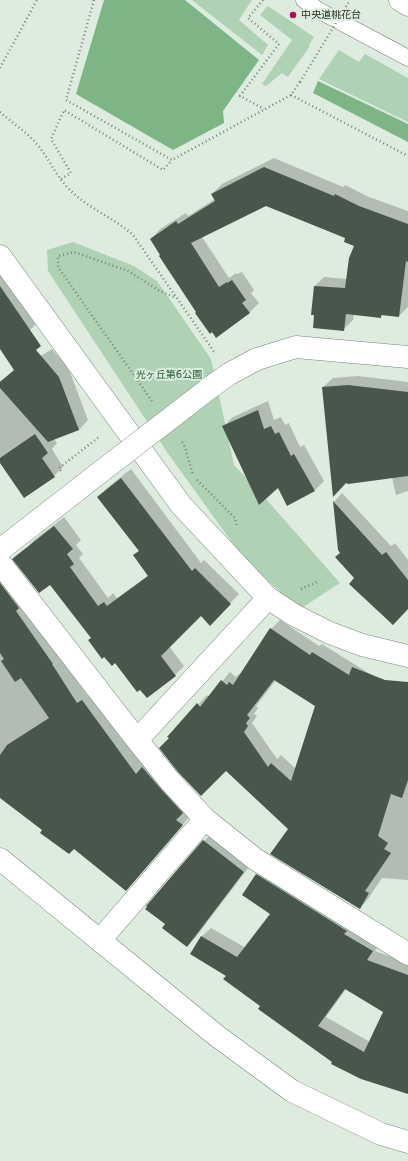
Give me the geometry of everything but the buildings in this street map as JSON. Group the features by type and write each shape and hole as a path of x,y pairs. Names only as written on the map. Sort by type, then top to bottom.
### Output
{"main road":[{"path":"400,0 408,4"},
{"path":"0,257 181,505 268,598 294,615 330,633 362,645 408,656"},
{"path":"0,550 211,387 229,374 257,359 296,348 408,357"},
{"path":"0,562 137,740 169,780 205,819 255,859 408,954"},
{"path":"137,740 268,598"},
{"path":"100,940 205,819"},
{"path":"0,859 217,1036 292,1091 381,1134 408,1142"}],"lane":[{"path":"304,0 318,10 408,58"}],"path":[{"path":"0,68 37,0"},
{"path":"94,0 66,100 172,160"},
{"path":"263,0 248,18 279,44 240,96 265,109"},
{"path":"61,179 71,173 51,139 64,110 163,170 172,160 291,95 350,0"},
{"path":"291,95 408,156"},
{"path":"0,112 35,141 69,189 82,200 122,225 132,236 229,374"},
{"path":"74,252 128,271 160,291 176,298"}],"green space":[{"path":"104,0 185,0 259,60 223,111 224,123 173,150 76,94"},
{"path":"192,0 252,0 239,20 268,45 262,55"},
{"path":"268,6 314,37 309,45 310,46 288,77 282,73 266,86 262,84 292,40 260,15"},
{"path":"339,50 359,62 365,54 408,78 408,122 319,79"},
{"path":"318,81 408,124 408,142 313,93"},
{"name":"光ヶ丘第6公園","path":"73,242 134,266 157,281 211,359 234,465 340,583 300,609 246,562 167,452 48,271 47,250"}],"place":[{"name":"中央道桃花台","path":"293,15"}]}
